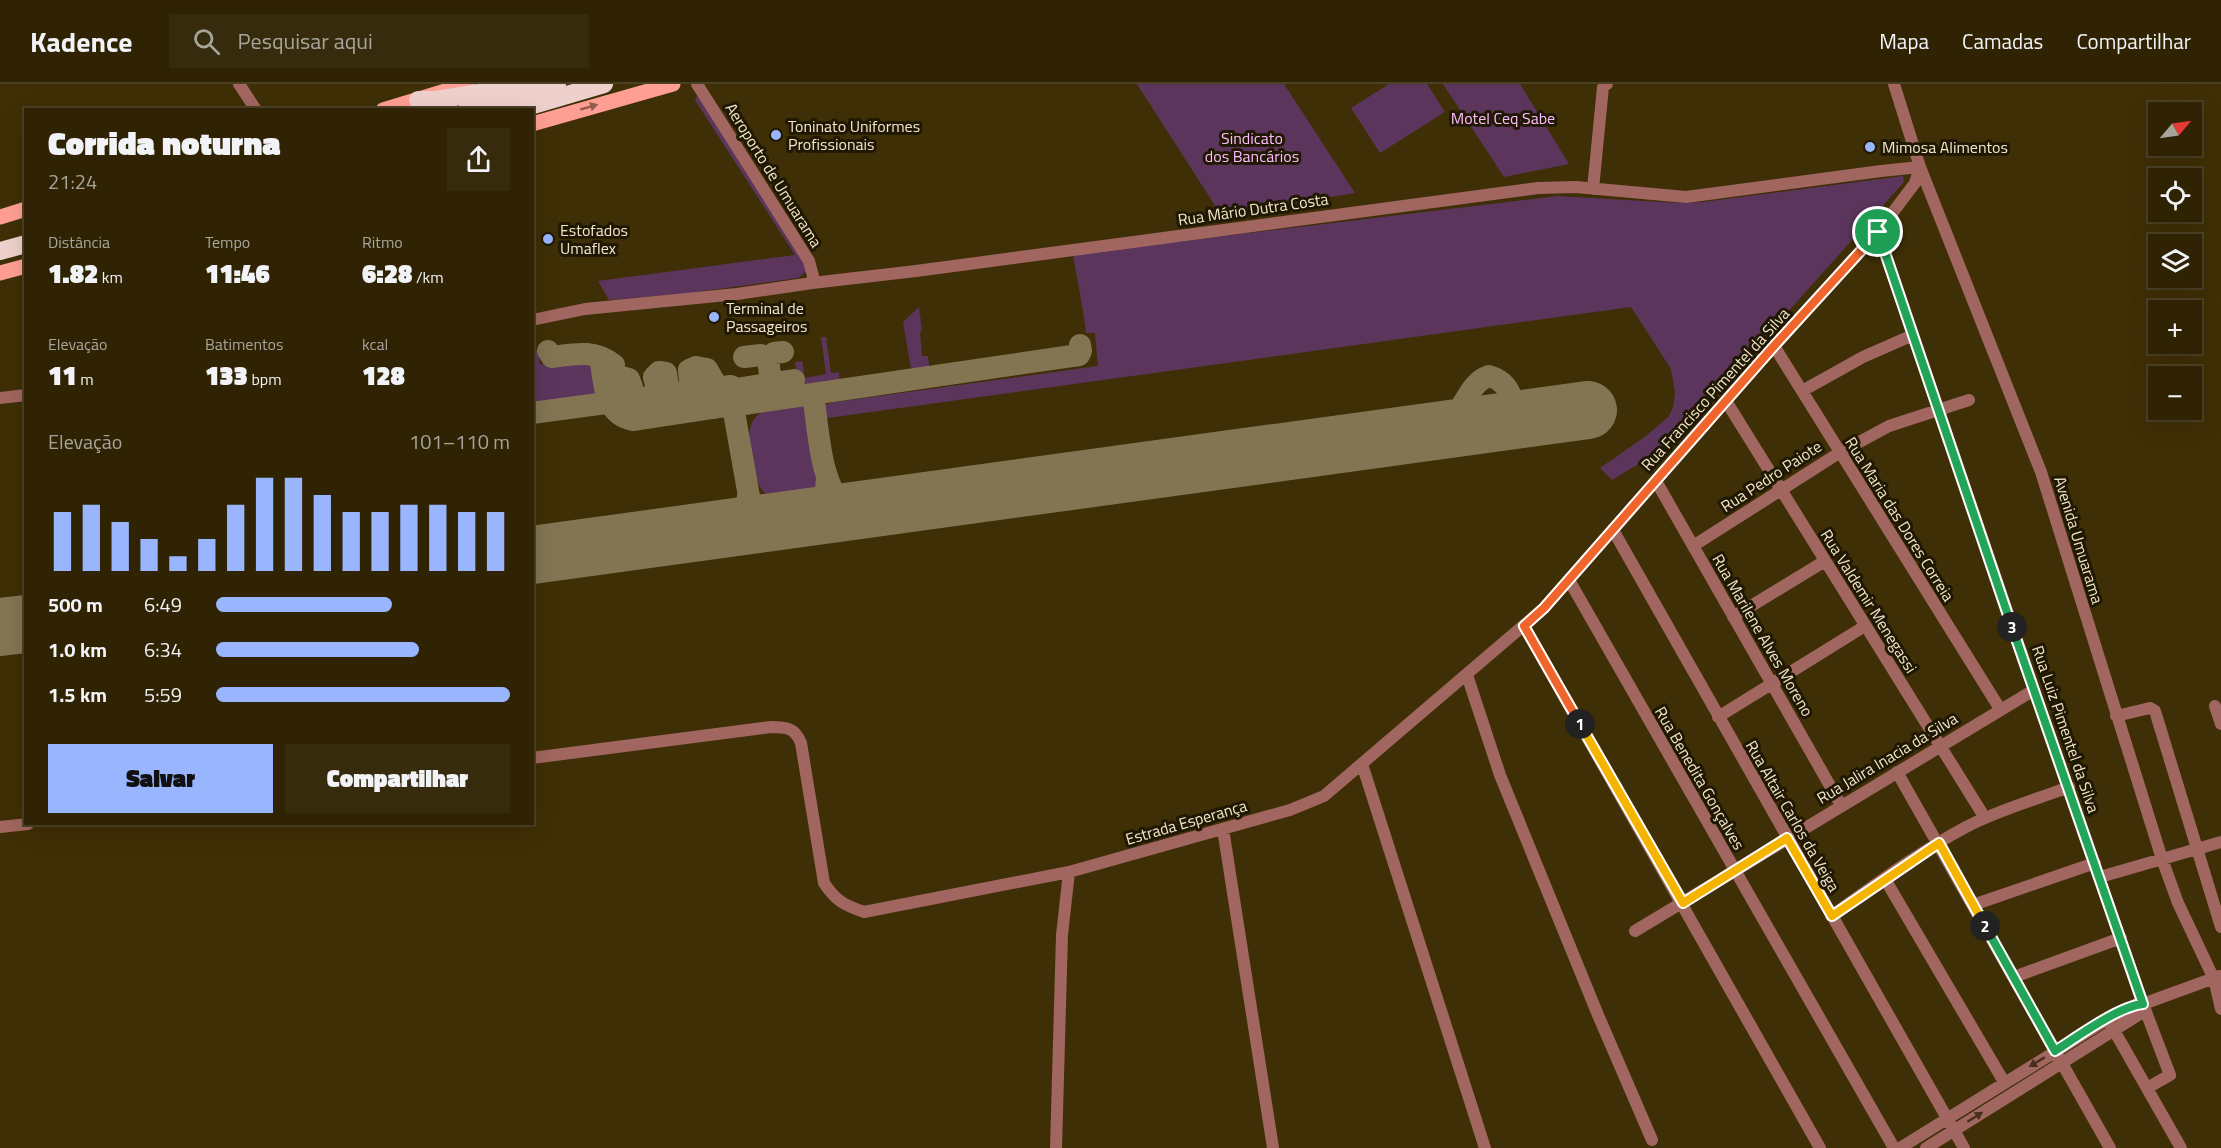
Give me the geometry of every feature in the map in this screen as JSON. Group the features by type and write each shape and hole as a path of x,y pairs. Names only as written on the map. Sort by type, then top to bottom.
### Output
{"highway":[{"path":"418,100 436,100 532,84"},
{"path":"474,108 557,84"},
{"path":"523,108 604,84"},
{"path":"0,239 24,233"},
{"path":"0,251 24,245"}],"main road":[{"path":"390,108 468,84"},
{"path":"534,123 673,84"},
{"path":"0,217 24,210"},
{"path":"0,273 24,267"}],"street":[{"path":"239,84 255,108"},
{"name":"Aeroporto de Umuarama","path":"697,84 809,261 813,276 812,283"},
{"path":"1593,189 1603,87 1607,84"},
{"name":"Avenida Umuarama","path":"1894,84 1920,167 2041,472 2162,859 2178,903 2217,977 2221,1009"},
{"name":"Rua Mário Dutra Costa","path":"812,283 1538,188 1593,189 1686,197 1920,167"},
{"name":"Rua Francisco Pimentel da Silva","path":"1524,626 1544,608 1774,346 1878,232 1915,183 1920,167"},
{"name":"Rua Luiz Pimentel da Silva","path":"1878,232 2034,690 2143,1004 2170,1075 2147,1088"},
{"path":"534,320 585,309 737,294 812,283"},
{"path":"1802,391 1863,357 1914,335"},
{"name":"Rua Maria das Dores Correia","path":"1774,346 2000,709"},
{"path":"0,398 24,395"},
{"name":"Rua Pedro Paiote","path":"1693,546 1839,453 1889,426 1969,400"},
{"name":"Rua Valdemir Menegassi","path":"1726,401 1985,818"},
{"name":"Rua Marilene Alves Moreno","path":"1656,480 1841,805"},
{"name":"Rua Altair Carlos da Veiga","path":"1613,530 1964,1148"},
{"path":"1733,617 1825,561"},
{"name":"Rua Benedita Gonçalves","path":"1569,580 1894,1148"},
{"path":"1524,626 1820,1148"},
{"name":"Estrada Esperança","path":"534,758 760,729 786,727 793,730 801,743 824,883 831,894 844,905 864,912 1069,872 1290,810 1324,796 1524,626"},
{"path":"1718,717 1865,626"},
{"path":"1467,675 1500,775 1652,1140"},
{"name":"Rua Jalira Inacia da Silva","path":"1635,931 2034,690"},
{"path":"2215,706 2221,724"},
{"path":"2116,716 2150,708 2155,711 2221,927"},
{"path":"1362,764 1485,1148"},
{"path":"1897,772 2110,1148"},
{"path":"1832,916 1939,843 1985,818 2069,787"},
{"path":"0,827 24,824"},
{"path":"1223,829 1273,1148"},
{"path":"2100,877 2221,842"},
{"path":"1973,905 2095,863"},
{"path":"1056,1148 1062,935 1069,872"},
{"path":"1885,879 2004,1082"},
{"path":"2014,977 2121,938"},
{"path":"1900,1148 2108,1019 2135,1005 2217,977"},
{"path":"1926,1148 2140,1014 2143,1004"},
{"path":"2108,1019 2181,1148"}],"green space":[{"name":"Sindicato dos Bancários","path":"1137,84 1284,84 1355,193 1221,215"},
{"path":"1389,84 1427,84 1445,112 1380,153 1351,108"},
{"name":"Motel Ceq Sabe","path":"1443,84 1520,84 1569,164 1504,177"},
{"path":"698,94 805,260 807,271 798,278 681,294 609,300 598,281 795,255 695,100"},
{"path":"1903,176 1904,182 1692,419 1655,454 1612,480 1600,468 1646,436 1668,417 1673,408 1675,392 1671,369 1631,307 828,418 824,415 824,405 835,402 1098,366 1095,333 1086,333 1073,254 1558,196 1678,203 1703,202"},
{"path":"919,307 922,356 928,356 930,373 912,375 903,322"},
{"path":"821,337 826,337 831,373 839,372 840,384 799,391 795,362 802,361 805,378 826,374"},
{"path":"534,350 538,351 540,364 592,359 596,366 600,395 534,405"},
{"path":"809,403 822,495 790,501 771,498 760,486 750,456 751,424 768,408 785,404"}],"taxiway":[{"path":"714,408 719,402 734,401 734,412 737,407 744,404 1079,355 1080,345"},
{"path":"548,351 552,357 592,355 614,365"},
{"path":"773,398 768,359 774,353 783,352"},
{"path":"744,357 761,355 768,359"},
{"path":"601,362 608,398 617,412 624,417 634,420 726,406 731,408 734,412 750,502 762,515 781,521"},
{"path":"687,405 687,397 691,392 689,370 696,367 707,369 716,385"},
{"path":"657,389 654,377 659,372 666,373 670,402 668,407"},
{"path":"1438,431 1453,418 1475,386 1489,376 1502,383 1510,393 1516,420"},
{"path":"617,380 622,377 629,379 632,387 630,393"},
{"path":"534,413 731,386 736,389 794,380"},
{"path":"813,394 826,473 838,500 848,511"},
{"path":"813,516 825,498 827,480"},
{"path":"726,528 742,515 748,496"}],"runway":[{"path":"534,555 1588,410"},
{"path":"0,627 24,624"}],"place":[{"name":"Toninato Uniformes Profissionais","path":"776,135"},
{"name":"Mimosa Alimentos","path":"1870,147"},
{"name":"Estofados Umaflex","path":"548,239"},
{"name":"Terminal de Passageiros","path":"714,317"}],"route":[{"path":"1878,232 2143,1004 2135,1005 2108,1019 2055,1051 1939,843 1832,916 1787,838 1683,903 1524,626 1544,608 1774,346 1878,232"}]}
